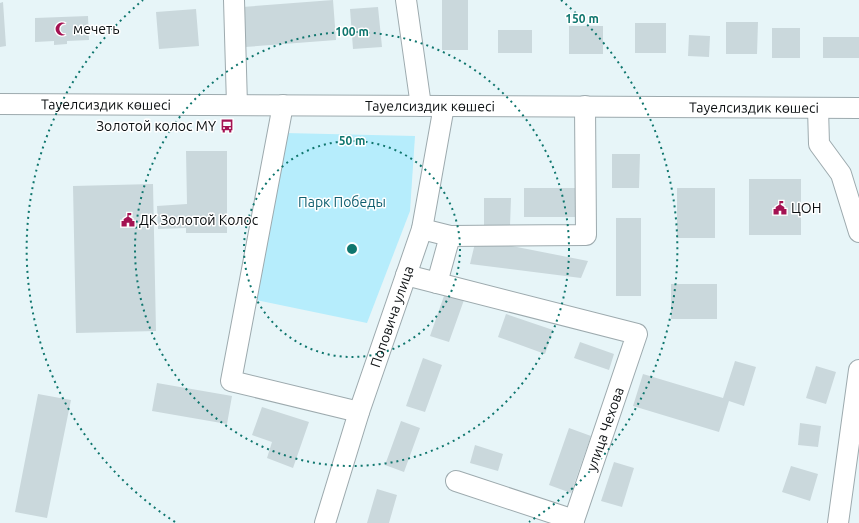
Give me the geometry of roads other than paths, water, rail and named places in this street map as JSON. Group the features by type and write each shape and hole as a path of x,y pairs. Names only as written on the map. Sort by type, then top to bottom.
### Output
{"street":[{"path":"234,0 237,105"},
{"path":"406,0 421,106"},
{"name":"Тауелсиздик көшесі","path":"0,104 859,108"},
{"path":"283,105 231,381 359,412"},
{"name":"Поповича улица","path":"325,523 359,412 422,229 444,106"},
{"path":"422,229 450,236 586,235 585,106"},
{"path":"818,108 819,144 841,174 859,232"},
{"path":"406,275 437,283 450,236"},
{"name":"улица Чехова","path":"437,283 636,334 574,521"},
{"path":"838,523 851,492 859,370"},
{"path":"456,481 574,521"}],"place":[{"name":"мечеть","path":"62,29"},
{"name":"Золотой колос МҮ","path":"227,126"},
{"name":"ЦОН","path":"780,208"},
{"name":"ДК Золотой Колос","path":"128,220"}],"park label":[{"name":"Парк Победы","path":"342,202"}]}
